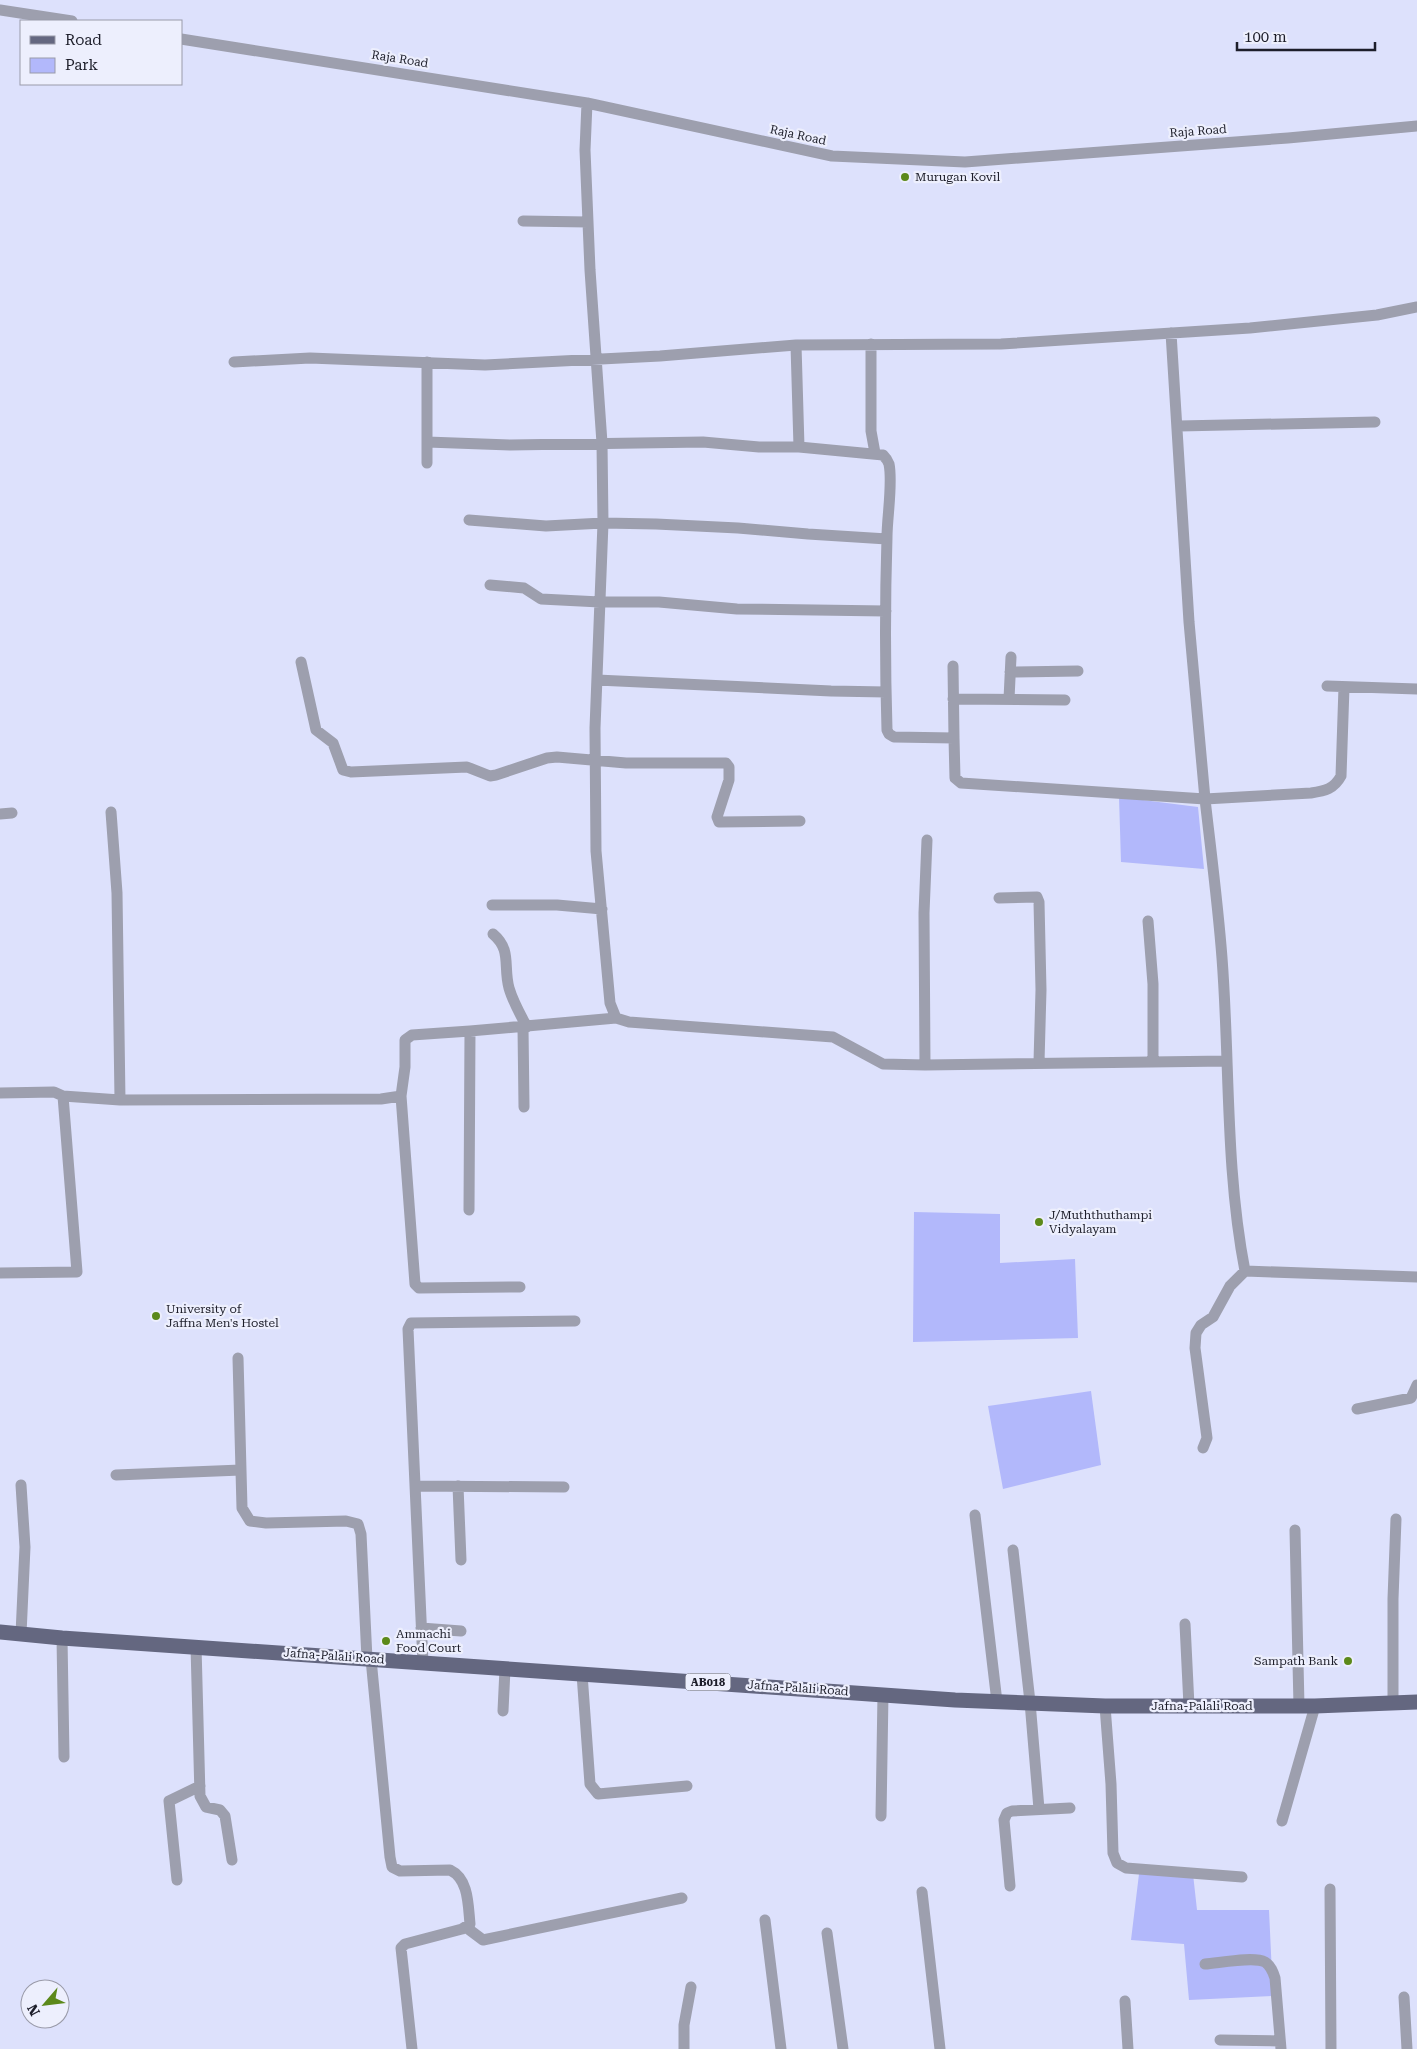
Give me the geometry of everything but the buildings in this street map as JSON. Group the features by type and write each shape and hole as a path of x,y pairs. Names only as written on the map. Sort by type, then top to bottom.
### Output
{"main road":[{"name":"Jafna-Palali Road","path":"0,1632 62,1638 997,1702 1105,1706 1315,1706 1417,1702"}],"street":[{"path":"0,10 65,20"},
{"name":"Raja Road","path":"182,39 587,103 832,156 965,162 1288,138 1417,126"},
{"path":"587,103 585,150 602,443 603,523 595,760 596,851 610,1003 616,1018"},
{"path":"523,221 588,222"},
{"path":"234,362 310,358 485,365 796,345 1001,344 1172,333 1377,315 1417,307"},
{"path":"1172,333 1189,622 1222,958 1231,1149 1238,1231 1245,1271"},
{"path":"871,344 871,431 875,453"},
{"path":"796,345 799,447"},
{"path":"427,362 427,463"},
{"path":"1178,426 1375,422"},
{"path":"427,442 510,445 702,442 759,447 799,447 883,455 888,464 890,479 886,539 887,730 894,737 954,738"},
{"path":"469,520 546,526 603,523 738,528 886,539"},
{"path":"490,585 524,588 542,599 600,602 659,602 737,608 826,608 886,611"},
{"path":"1009,699 1011,657"},
{"path":"301,662 316,730 333,743 343,770 351,772 467,767 490,776 547,758 557,757 635,763 726,763 729,767 728,780 718,817 719,822 800,821"},
{"path":"953,666 955,778 962,784 1205,800 1311,793 1327,790 1335,785 1341,776 1344,687"},
{"path":"1010,672 1078,671"},
{"path":"597,680 886,692"},
{"path":"1327,686 1417,689"},
{"path":"953,698 1065,700"},
{"path":"111,812 117,893 120,1100"},
{"path":"0,814 12,813"},
{"path":"926,1065 924,913 927,840"},
{"path":"999,898 1036,897 1038,902 1041,990 1039,1062"},
{"path":"492,905 556,905 602,909"},
{"path":"1148,921 1154,984 1153,1062"},
{"path":"493,934 504,947 508,985 512,999 525,1027 524,1107"},
{"path":"520,1287 419,1288 415,1284 402,1096 405,1040 412,1035 470,1032 616,1018 629,1022 833,1037 882,1064 1227,1061"},
{"path":"469,1210 470,1032"},
{"path":"0,1092 54,1092 63,1096 120,1100 381,1099 402,1096"},
{"path":"0,1273 77,1272 63,1096"},
{"path":"1203,1448 1208,1438 1195,1348 1196,1333 1201,1325 1213,1317 1230,1286 1245,1271 1417,1277"},
{"path":"423,1663 408,1329 411,1323 575,1321"},
{"path":"238,1358 242,1508 250,1521 266,1523 346,1521 358,1524 361,1534 369,1659 392,1867 400,1871 450,1870 457,1873 463,1879 470,1924 467,1928 405,1944 400,1948 412,2049"},
{"path":"1357,1409 1411,1398 1417,1385"},
{"path":"116,1475 241,1470"},
{"path":"21,1634 24,1547 22,1485"},
{"path":"414,1486 564,1487"},
{"path":"458,1486 461,1560"},
{"path":"975,1515 997,1702"},
{"path":"1393,1703 1393,1599 1396,1519"},
{"path":"1295,1530 1300,1706"},
{"path":"1013,1550 1030,1702 1039,1809"},
{"path":"1185,1624 1189,1706"},
{"path":"421,1628 461,1632"},
{"path":"62,1638 64,1757"},
{"path":"196,1646 202,1803 206,1807 220,1810 225,1816 232,1860"},
{"path":"503,1711 505,1669"},
{"path":"582,1674 590,1784 598,1794 687,1786"},
{"path":"881,1816 882,1694"},
{"path":"1105,1706 1116,1863 1126,1868 1242,1877"},
{"path":"1282,1821 1315,1706"},
{"path":"177,1880 170,1801 200,1786"},
{"path":"1010,1886 1005,1816 1012,1811 1070,1808"},
{"path":"1330,1889 1331,2049"},
{"path":"922,1892 940,2049"},
{"path":"467,1928 483,1940 682,1898"},
{"path":"765,1920 781,2049"},
{"path":"827,1933 843,2049"},
{"path":"1205,1964 1254,1960 1264,1961 1272,1968 1275,1978 1280,2045 1220,2040"},
{"path":"684,2049 684,2025 692,1987"},
{"path":"1404,1997 1407,2049"},
{"path":"1125,2001 1128,2049"},
{"path":"1405,2021 1417,2021"}],"green space":[{"path":"1119,797 1198,807 1204,869 1121,862"},
{"path":"914,1212 1000,1214 1000,1263 1075,1259 1078,1338 913,1342"},
{"path":"1091,1391 1101,1465 1003,1489 988,1406"},
{"path":"1139,1874 1193,1874 1197,1910 1269,1910 1273,1996 1189,2000 1184,1944 1131,1940"}],"place":[{"name":"Murugan Kovil","path":"905,177"},
{"name":"J/Muththuthampi Vidyalayam","path":"1039,1222"},
{"name":"University of Jaffna Men's Hostel","path":"156,1316"},
{"name":"Ammachi Food Court","path":"386,1641"},
{"name":"Sampath Bank","path":"1348,1661"}]}
